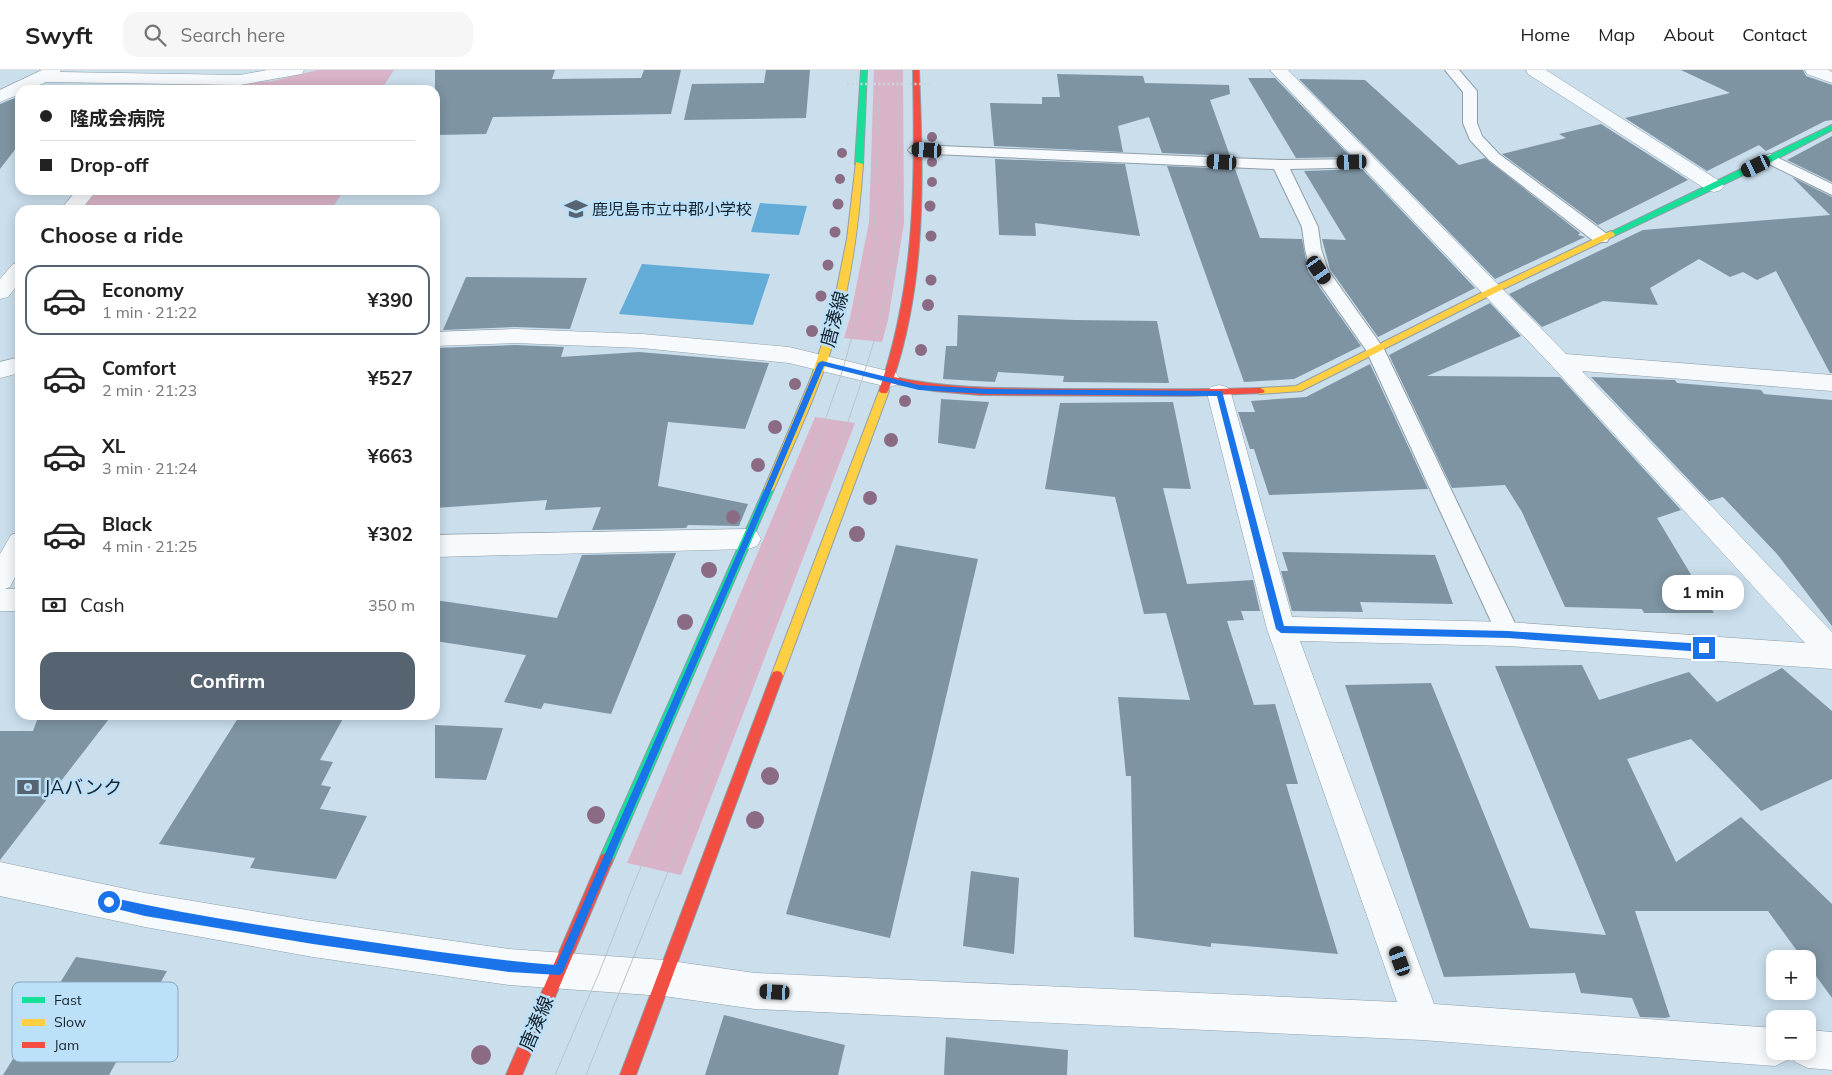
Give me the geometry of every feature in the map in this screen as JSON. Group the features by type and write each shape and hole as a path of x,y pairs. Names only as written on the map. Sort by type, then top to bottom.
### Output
{"street":[{"path":"25,85 48,74 178,84 240,80 296,70"},
{"name":"唐湊線","path":"514,1075 748,538 822,363 837,315 850,254 857,198 864,70"},
{"path":"628,1075 888,379 905,313 914,255 918,200 916,70"},
{"path":"1278,70 1370,162 1560,361 1832,652"},
{"path":"1534,70 1714,186"},
{"path":"1813,70 1832,78"},
{"path":"0,97 15,90"},
{"path":"440,339 515,336 642,341 789,355 919,387 986,392 1220,393 1298,389 1492,291 1770,159 1832,127"},
{"path":"74,205 83,195"},
{"path":"0,292 15,275"},
{"path":"1560,361 1832,383"},
{"path":"0,370 15,367"},
{"path":"1220,393 1281,629 1422,1022"},
{"path":"440,546 748,538"},
{"path":"0,579 15,551"},
{"path":"0,600 15,600"},
{"path":"1281,629 1508,634 1832,657"},
{"path":"0,878 145,910 304,937 509,967 664,978 756,991 1422,1022 1766,1046"},
{"path":"1816,1050 1832,1051"}],"lane":[{"path":"1452,70 1470,91 1470,122 1476,137 1494,157 1540,194 1601,238"},
{"path":"916,150 1280,165 1370,162"},
{"path":"1770,159 1832,190"},
{"path":"1280,165 1310,227 1313,249 1319,270 1375,349 1508,634"}],"path":[{"path":"847,84 931,84"}],"shaded area":[{"path":"318,70 394,70 384,85 193,85 273,81"},
{"path":"874,70 903,70 904,223 888,320 882,342 844,338 850,318 869,222"},
{"path":"92,195 341,195 334,205 83,205"},
{"path":"815,417 855,423 681,875 627,863"}],"water":[{"path":"760,203 807,206 799,235 751,232"},
{"path":"642,264 770,274 753,325 619,314"}],"building":[{"path":"435,70 555,70 552,79 641,78 644,70 681,70 671,114 493,117 486,134 440,135 440,85 435,85"},
{"path":"766,70 810,70 806,118 684,120 692,84 764,83"},
{"path":"1681,70 1803,70 1806,76 1832,85 1832,120 1825,121 1766,151 1759,145 1707,171 1625,118 1730,93"},
{"path":"1057,74 1143,76 1145,83 1229,85 1230,94 1210,100 1230,156 1162,153 1149,117 1118,126 1123,152 994,146 990,103 1042,104 1042,97 1060,97"},
{"path":"1248,78 1275,78 1351,157 1296,158"},
{"path":"1299,79 1365,80 1459,165 1485,158 1580,233 1578,235 1585,237 1495,279"},
{"path":"15,98 15,150 0,169 0,104"},
{"path":"1601,124 1688,180 1598,225 1502,154 1566,138 1559,134"},
{"path":"1832,136 1832,182 1787,160"},
{"path":"995,159 1125,164 1140,236 1035,223 1036,236 999,235"},
{"path":"1167,166 1235,169 1260,238 1302,239 1308,271 1361,346 1294,379 1244,382"},
{"path":"1362,169 1475,288 1378,337 1330,269 1322,239 1346,240 1304,171"},
{"path":"1792,177 1832,197 1832,373 1830,373 1776,271 1757,280 1743,272 1730,277 1699,259 1650,288 1658,305 1603,301 1542,327 1509,294 1643,230 1830,215"},
{"path":"466,277 587,278 570,329 515,327 443,330"},
{"path":"1490,303 1521,336 1427,376 1560,377 1681,510 1657,518 1714,613 1644,613 1642,609 1565,607 1522,512 1505,485 1452,488 1389,355"},
{"path":"958,315 1157,321 1169,383 1063,382 1064,376 998,372 995,382 943,379 946,346 957,346"},
{"path":"515,345 564,347 561,357 639,352 769,363 745,429 668,422 658,486 748,504 739,526 688,525 686,528 592,530 601,507 545,510 547,500 440,508 440,348"},
{"path":"1370,364 1428,489 1269,495 1254,449 1250,449 1238,412 1255,412 1251,401 1306,397"},
{"path":"1591,377 1675,380 1677,383 1761,390 1764,394 1832,400 1832,626 1777,554 1723,497 1709,501"},
{"path":"941,399 989,402 975,449 938,443"},
{"path":"1173,402 1191,489 1163,488 1187,584 1253,580 1260,611 1241,611 1244,620 1227,621 1254,705 1275,704 1298,784 1286,784 1338,954 1211,943 1211,947 1134,937 1131,776 1126,776 1118,697 1190,700 1166,613 1144,614 1115,497 1045,489 1060,403"},
{"path":"896,545 978,559 890,938 786,914"},
{"path":"1282,552 1435,555 1453,604 1360,602 1363,612 1292,611 1281,571 1288,571"},
{"path":"676,553 611,714 544,703 541,709 504,702 526,655 440,642 440,601 557,618 582,555"},
{"path":"1582,665 1599,700 1689,672 1717,702 1782,668 1832,711 1832,779 1761,811 1691,739 1627,759 1676,862 1741,817 1832,904 1832,998 1816,976 1816,950 1796,950 1768,911 1635,911 1670,1017 1640,1017 1632,998 1581,993 1575,973 1444,977 1345,685 1431,683 1530,928 1606,935 1495,666"},
{"name":"JAバンク","path":"37,720 108,720 0,860 0,731 33,731"},
{"path":"237,720 342,720 320,760 333,762 321,785 331,787 320,809 367,816 336,879 250,868 255,858 159,844"},
{"path":"435,725 503,728 486,780 435,778"},
{"path":"971,871 1019,878 1014,954 963,946"},
{"path":"76,957 167,971 161,982 61,982"},
{"path":"724,1015 845,1045 838,1075 705,1075"},
{"path":"946,1037 1068,1050 1067,1075 944,1075"},
{"path":"12,1060 12,1062 116,1062 109,1075 3,1075"}],"tram line":[{"path":"555,1075 599,973 633,886 816,446 843,369 873,261 880,70"},
{"path":"586,1075 840,445 871,351 884,303 893,255 898,186 898,70"}],"traffic: fast":[{"path":"859,164 864,70"},
{"path":"1611,234 1770,159 1832,127"},
{"path":"606,860 769,489"}],"traffic: slow":[{"path":"769,489 816,378 837,313 852,239 859,164"},
{"path":"1260,391 1298,389 1492,291 1611,234"},
{"path":"777,676 884,391"}],"traffic: jam":[{"path":"884,391 904,321 915,248 919,168 916,70"},
{"path":"888,379 934,388 980,392 1213,393 1260,391"},
{"path":"628,1075 777,676"},
{"path":"514,1075 606,860"}],"place":[{"name":"鹿児島市立中郡小学校","path":"576,209"},
{"name":"JAバンク","path":"28,787"}],"route":[{"path":"109,902 145,910 313,938 509,967 559,970 748,538 822,363 919,387 986,392 1220,393 1281,629 1508,634 1704,648"}]}
